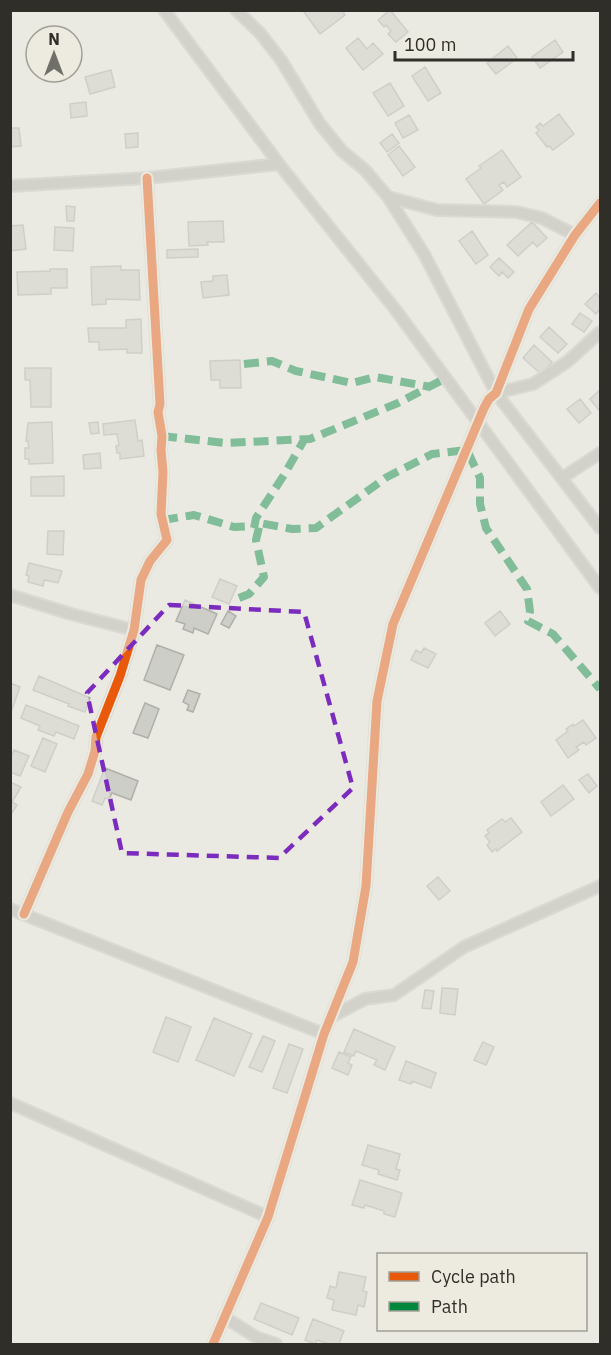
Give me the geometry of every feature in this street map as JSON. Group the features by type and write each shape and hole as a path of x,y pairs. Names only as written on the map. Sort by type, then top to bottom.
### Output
{"street":[{"path":"164,10 279,164 395,309 600,588"},
{"path":"236,10 260,33 281,60 320,124 342,151 365,170 388,197 424,254 496,393 600,528"},
{"path":"10,186 147,178 279,164"},
{"path":"24,914 68,812 88,774 95,751 96,737 120,676 134,630 141,580 150,561 167,540 161,514 162,436 158,411 160,404 157,324 147,178"},
{"path":"388,197 437,210 516,212 542,218 575,235"},
{"path":"496,393 529,309 575,235 600,203"},
{"path":"213,1344 268,1217 324,1034 353,962 366,886 377,701 393,624 489,399 496,393 534,384 567,362 600,332"},
{"path":"561,478 600,453"},
{"path":"10,595 134,630"},
{"path":"331,1017 365,999 394,995 464,947 600,886"},
{"path":"10,909 324,1034"},
{"path":"10,1103 268,1217"},
{"path":"224,1317 256,1337 276,1344"}],"highlighted area":[{"path":"169,605 304,612 353,788 279,858 122,853 87,693"}],"building":[{"path":"307,10 342,10 345,15 320,34 304,12"},
{"path":"390,10 408,32 396,42 388,34 391,31 378,20"},
{"path":"358,38 367,49 373,43 383,54 363,70 346,48"},
{"path":"555,40 563,52 540,68 532,57"},
{"path":"508,46 517,58 496,74 487,63"},
{"path":"425,67 441,93 428,101 412,76"},
{"path":"111,70 115,87 90,94 85,77"},
{"path":"390,83 404,106 388,116 373,93"},
{"path":"86,102 87,116 71,118 70,104"},
{"path":"559,114 574,134 553,150 547,147 536,133 539,130 536,127 540,123 543,126"},
{"path":"409,115 418,130 403,138 395,123"},
{"path":"10,128 19,128 21,146 10,147"},
{"path":"138,133 138,147 126,148 125,134"},
{"path":"392,134 399,143 387,152 380,143"},
{"path":"399,146 415,167 403,176 388,155"},
{"path":"502,150 521,177 507,187 504,182 499,185 503,190 484,204 466,179 481,168 479,166"},
{"path":"66,206 75,207 74,221 67,221"},
{"path":"223,221 224,242 207,242 208,245 189,246 188,222"},
{"path":"532,222 547,238 537,247 533,242 518,256 507,245"},
{"path":"23,225 26,249 10,251 10,226"},
{"path":"55,227 74,228 73,251 54,250"},
{"path":"472,231 488,255 476,264 459,241"},
{"path":"198,249 198,257 167,258 167,250"},
{"path":"499,258 514,272 508,278 502,272 499,276 490,267"},
{"path":"121,266 121,270 139,270 140,300 106,299 106,304 92,305 91,267"},
{"path":"50,269 67,269 67,288 51,288 51,294 18,295 17,272 50,271"},
{"path":"227,275 229,295 203,298 201,282 213,281 213,276"},
{"path":"596,293 600,298 600,309 596,314 585,304"},
{"path":"580,313 592,321 584,332 572,324"},
{"path":"141,319 142,353 127,353 127,349 99,350 99,342 89,342 88,328 126,328 126,320"},
{"path":"549,327 567,344 558,353 540,337"},
{"path":"534,345 552,362 541,374 523,358"},
{"path":"240,360 241,388 220,388 220,380 211,380 210,361"},
{"path":"25,368 51,368 51,407 31,407 30,380 25,380"},
{"path":"600,390 600,409 599,410 590,399"},
{"path":"580,399 591,413 579,423 567,409"},
{"path":"135,420 138,441 142,440 144,456 120,459 116,446 119,445 117,434 104,435 103,424"},
{"path":"52,422 53,463 29,464 29,459 25,459 25,448 29,448 28,441 26,441 28,423"},
{"path":"98,422 99,433 91,434 89,423"},
{"path":"100,453 101,468 84,469 83,455"},
{"path":"64,476 64,496 31,496 31,477"},
{"path":"48,531 64,531 63,555 47,554"},
{"path":"29,563 62,571 58,583 44,580 43,586 28,582 29,576 26,575"},
{"path":"220,579 237,586 229,604 212,597"},
{"path":"185,600 217,614 208,634 194,628 193,633 183,629 185,624 176,621"},
{"path":"228,611 236,616 229,628 221,624"},
{"path":"500,611 510,624 495,636 485,623"},
{"path":"157,645 184,655 170,690 144,680"},
{"path":"424,648 436,654 428,668 411,660 416,650 421,653"},
{"path":"39,676 90,698 85,712 33,690"},
{"path":"10,683 20,687 11,712 10,712"},
{"path":"188,690 200,694 193,712 187,710 189,705 183,702"},
{"path":"145,703 159,709 148,738 133,733"},
{"path":"26,705 79,726 74,739 56,732 54,736 38,730 40,726 21,718"},
{"path":"583,720 596,738 586,745 584,742 576,747 579,750 568,758 556,740 568,731 566,729"},
{"path":"43,738 57,744 45,772 31,766"},
{"path":"14,750 29,756 20,776 10,772 10,759"},
{"path":"105,768 138,781 131,800 112,793 109,799 105,798 102,805 92,801"},
{"path":"588,774 597,786 589,793 579,780"},
{"path":"10,782 21,787 12,802 17,805 10,816"},
{"path":"563,785 574,799 551,816 541,802"},
{"path":"511,818 522,832 497,851 496,849 492,852 487,845 490,842 485,836 489,833 487,830 502,819 505,822"},
{"path":"438,877 450,891 439,900 427,886"},
{"path":"442,988 458,989 455,1015 440,1013"},
{"path":"425,990 434,991 431,1009 422,1008"},
{"path":"166,1017 191,1027 178,1062 153,1052"},
{"path":"214,1018 252,1034 234,1076 196,1060"},
{"path":"354,1029 395,1047 385,1070 374,1065 377,1060 356,1051 354,1056 344,1052"},
{"path":"263,1036 275,1041 262,1072 249,1067"},
{"path":"483,1042 494,1047 486,1065 474,1060"},
{"path":"289,1044 303,1049 287,1093 273,1088"},
{"path":"339,1052 351,1057 348,1063 352,1065 348,1075 332,1068"},
{"path":"406,1061 436,1073 431,1088 412,1081 411,1084 399,1080"},
{"path":"368,1145 400,1154 396,1169 400,1170 397,1180 378,1174 379,1170 362,1165"},
{"path":"360,1180 402,1193 395,1217 365,1205 364,1208 352,1205"},
{"path":"339,1272 366,1277 363,1291 367,1292 364,1307 358,1305 356,1315 332,1310 334,1300 327,1298 330,1286 336,1288"},
{"path":"261,1303 299,1318 292,1335 254,1319"},
{"path":"313,1319 344,1331 339,1344 317,1340 315,1344 305,1340"}],"marked path":[{"path":"244,364 272,361 296,371 352,383 375,377 431,387"},
{"path":"162,436 225,443 310,439 398,403 446,378"},
{"path":"254,528 256,518 304,440"},
{"path":"239,598 249,594 264,577 256,540 260,523 292,529 316,528 387,477 432,454 467,450 480,478 480,504 486,528 527,589 530,611 528,621 553,634 600,689"},
{"path":"163,520 194,515 234,527 253,526"}],"cycle path":[{"path":"24,914 68,812 88,774 95,751 96,737 120,676 134,630 141,580 150,561 167,540 161,514 162,436 158,412 160,404 147,178"},
{"path":"213,1344 268,1217 324,1034 353,962 366,886 377,701 393,624 484,408 496,393 529,309 575,235 600,203"}]}
